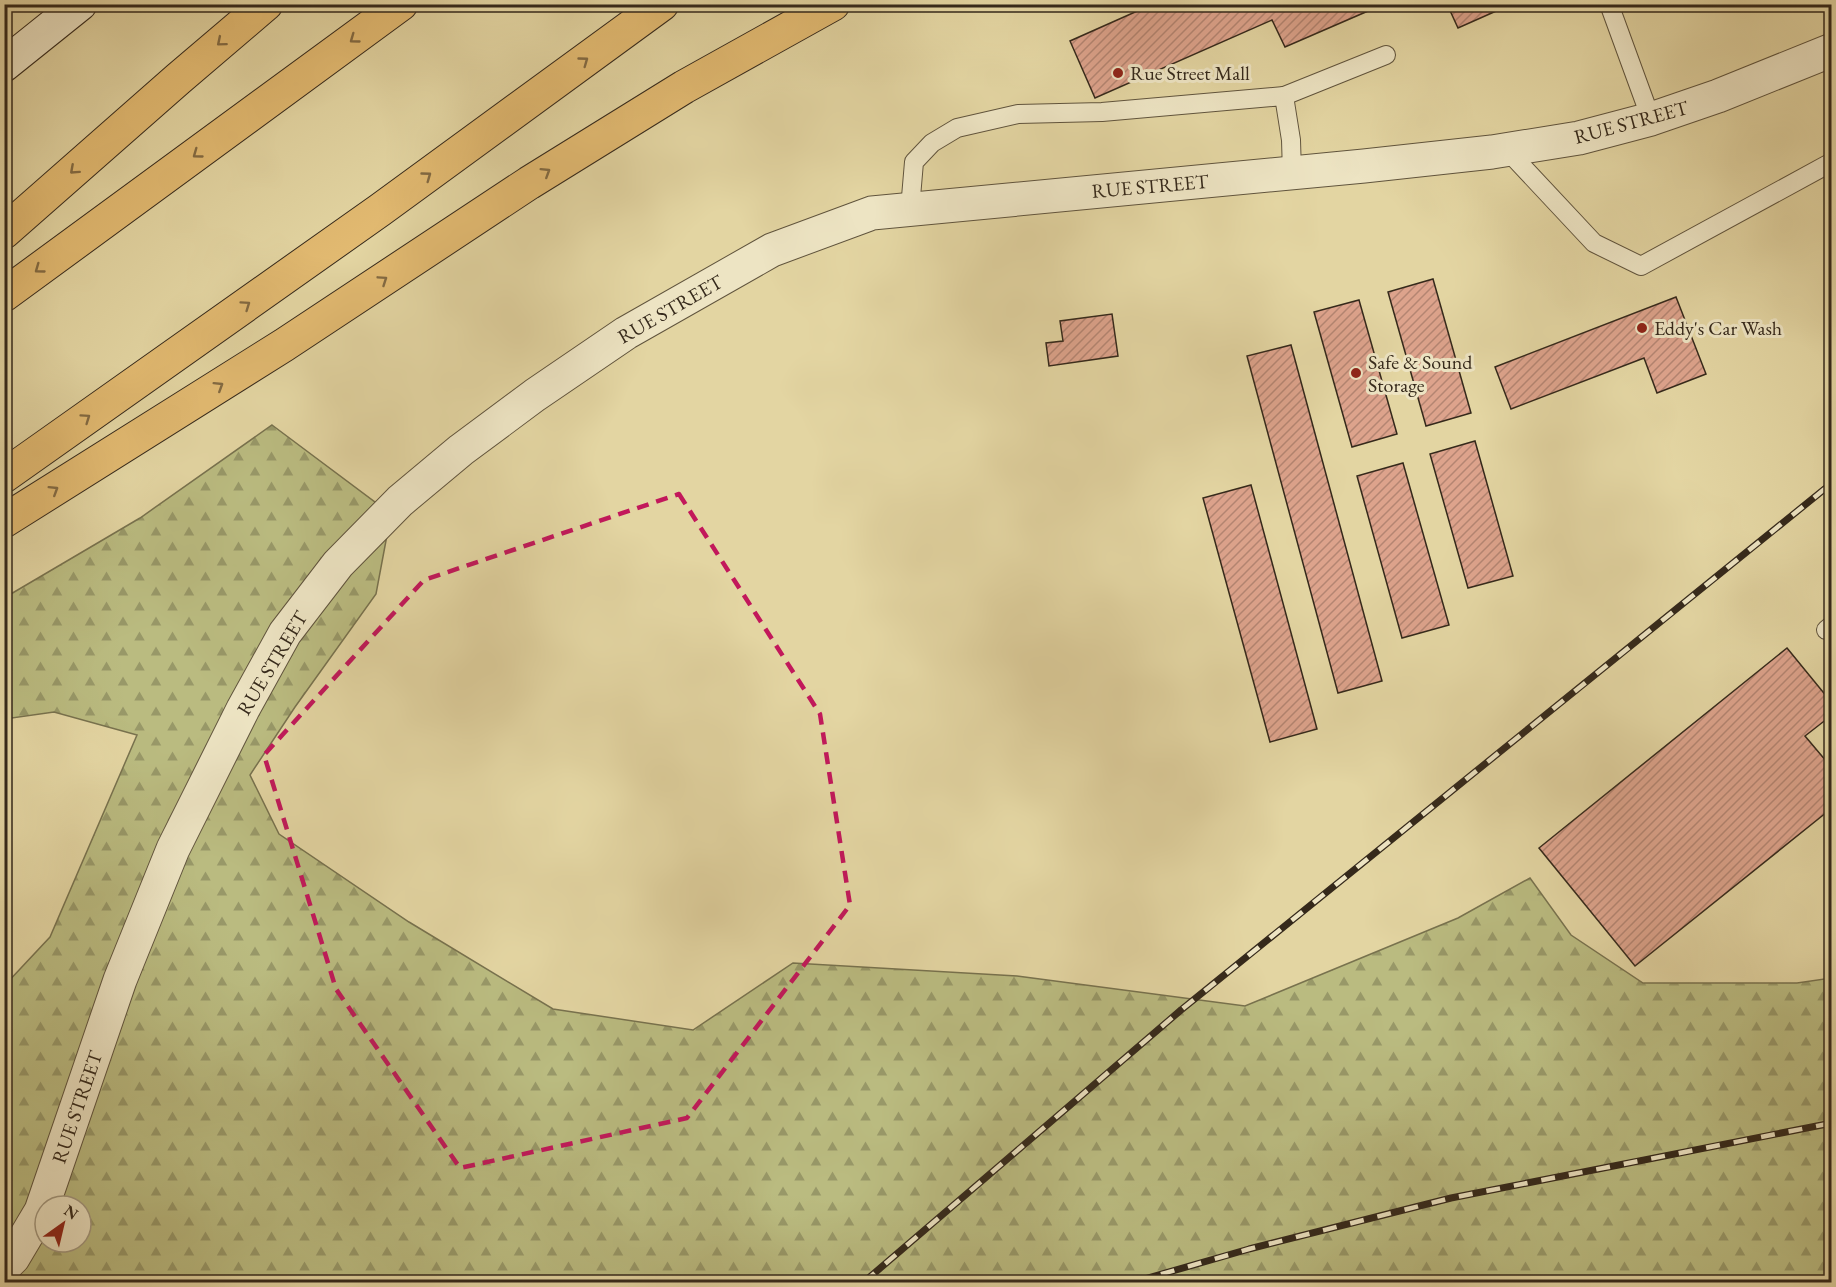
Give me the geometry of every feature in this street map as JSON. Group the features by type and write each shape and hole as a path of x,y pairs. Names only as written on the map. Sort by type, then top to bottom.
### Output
{"highway":[{"path":"4,232 266,4"},
{"path":"4,295 401,4"},
{"path":"4,476 380,210 662,4"},
{"path":"4,521 284,345 529,183 684,87 832,4"}],"street":[{"path":"4,65 80,4"},
{"name":"RUE STREET","path":"4,1267 13,1258 41,1212 120,980 172,849 243,709 285,633 338,564 400,501 461,450 535,395 626,333 772,250 872,213 1292,173 1506,149 1579,138 1651,119 1718,96 1832,50"}],"lane":[{"path":"1615,6 1651,119"},
{"path":"910,209 914,162 932,143 957,128 1018,114 1102,112 1284,96 1386,55"},
{"path":"1284,96 1291,141 1292,173"},
{"path":"1506,149 1594,243 1641,266 1832,162"}],"highlighted area":[{"path":"679,494 820,714 850,905 687,1118 460,1168 336,989 264,755 424,580"}],"green space":[{"path":"272,425 391,514 376,594 295,707 250,775 279,834 409,922 553,1009 693,1030 793,963 1017,976 1245,1006 1458,918 1530,878 1571,935 1643,983 1797,983 1831,978 1831,1282 5,1282 5,985 50,937 137,735 54,712 5,719 4,598 140,518"}],"building":[{"name":"Rue Street Mall","path":"1153,4 1365,4 1368,11 1285,47 1272,20 1095,98 1070,41"},
{"path":"1447,4 1512,4 1458,28"},
{"path":"1433,279 1471,413 1426,426 1388,292"},
{"name":"Eddy's Car Wash","path":"1676,297 1706,374 1657,393 1644,358 1511,409 1495,367"},
{"name":"Safe & Sound Storage","path":"1359,300 1397,434 1352,447 1314,312"},
{"path":"1112,314 1118,356 1049,366 1046,343 1063,341 1060,321"},
{"path":"1291,345 1382,681 1338,693 1247,356"},
{"path":"1475,441 1513,576 1468,588 1430,454"},
{"path":"1403,463 1449,625 1402,638 1357,476"},
{"path":"1251,485 1317,729 1270,742 1203,498"},
{"path":"1787,648 1832,703 1832,715 1805,736 1832,768 1832,808 1635,966 1539,848"}],"railway":[{"path":"864,1282 1181,1010 1832,483"},
{"path":"1134,1282 1249,1249 1451,1198 1832,1123"}],"place":[{"name":"Rue Street Mall","path":"1118,73"},
{"name":"Eddy's Car Wash","path":"1642,328"},
{"name":"Safe & Sound Storage","path":"1356,373"}]}
